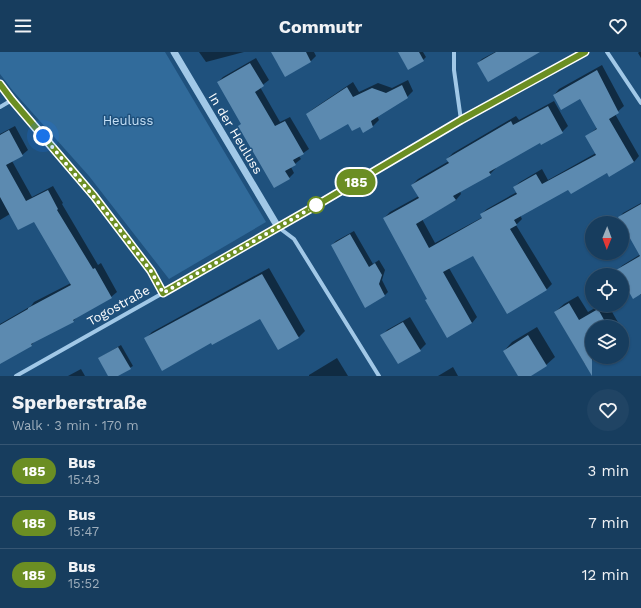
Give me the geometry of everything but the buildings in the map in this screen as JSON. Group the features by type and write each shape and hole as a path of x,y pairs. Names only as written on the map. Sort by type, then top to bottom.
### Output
{"street":[{"name":"In der Heuluss","path":"174,52 278,227"},
{"path":"454,52 454,70 461,120"},
{"name":"Togostraße","path":"16,376 278,227 461,120 585,52"},
{"path":"607,52 641,103"},
{"path":"0,84 94,196 151,271 163,293"},
{"path":"0,107 12,100"},
{"path":"278,227 294,239 379,376"}],"green space":[{"name":"Heuluss","path":"0,52 165,52 266,222 169,279 89,176 13,91 0,74"}],"bus line":[{"name":"185","path":"0,84 94,196 151,271 163,293 317,205 461,120 585,52"}],"route":[{"path":"43,136 94,196 151,271 163,293 316,205"}]}
